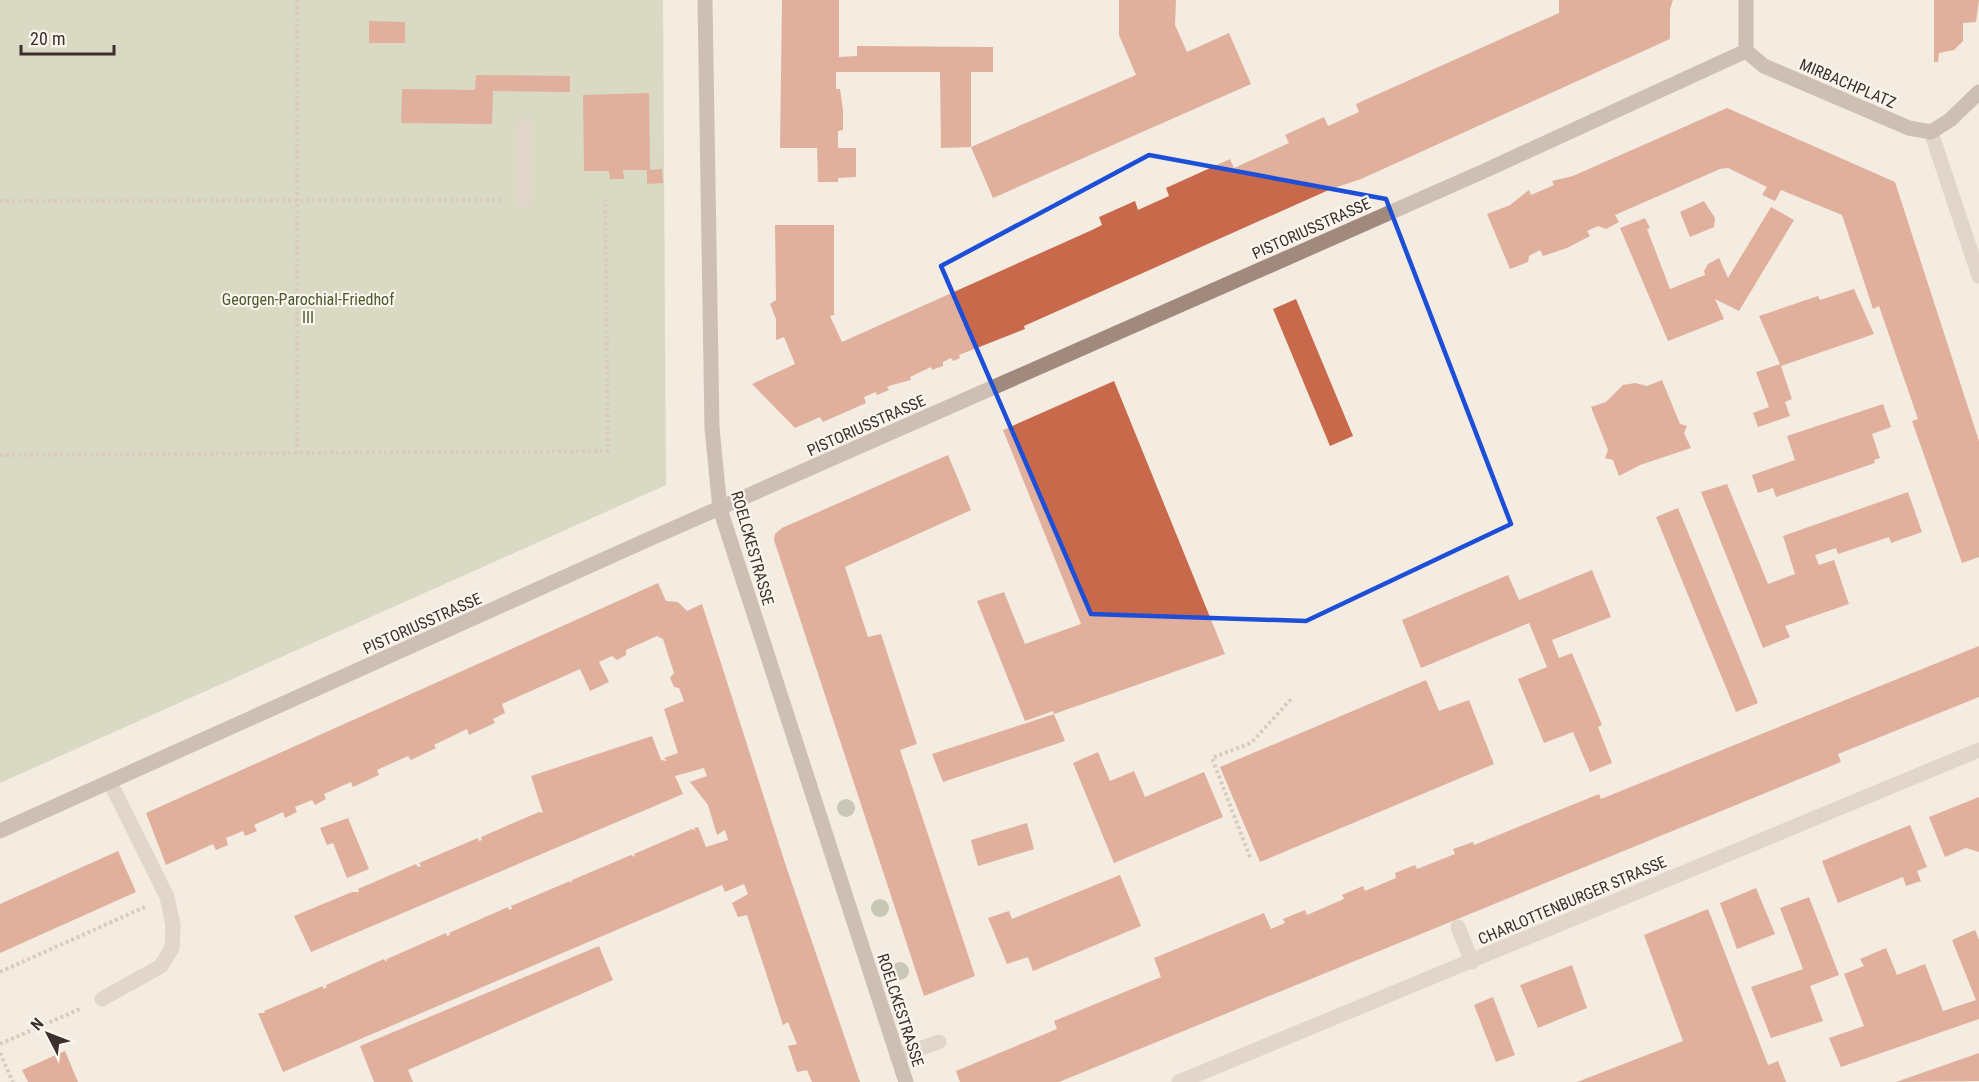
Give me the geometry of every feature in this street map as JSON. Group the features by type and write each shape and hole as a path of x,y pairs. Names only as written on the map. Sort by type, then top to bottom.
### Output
{"street":[{"name":"ROELCKESTRASSE","path":"705,0 712,428 720,509 906,1082"},
{"path":"1746,0 1746,51"},
{"name":"PISTORIUSSTRASSE","path":"0,831 720,509 1522,155 1746,51"},
{"name":"MIRBACHPLATZ","path":"1746,51 1764,66 1909,129 1931,132"},
{"path":"1979,92 1950,120 1931,132 1979,276"},
{"path":"524,200 525,126"},
{"name":"CHARLOTTENBURGER STRASSE","path":"1179,1082 1979,750"},
{"path":"102,999 161,966 172,948 173,925 167,897 110,782"},
{"path":"1458,927 1472,962"},
{"path":"897,1056 939,1042"}],"path":[{"path":"297,0 297,453"},
{"path":"0,201 524,200"},
{"path":"0,455 608,451 605,200"},
{"path":"1250,856 1212,758 1251,742 1292,698"},
{"path":"0,972 167,897"},
{"path":"0,1044 102,999"},
{"path":"0,1053 13,1082"}],"highlighted area":[{"path":"1149,155 1386,199 1511,524 1306,621 1091,614 941,266"}],"green space":[{"name":"Georgen-Parochial-Friedhof III","path":"0,0 663,0 666,485 0,783"}],"building":[{"path":"782,0 839,0 839,57 857,56 857,46 993,47 993,72 971,72 971,147 941,148 940,72 836,72 836,89 840,89 843,110 843,130 838,131 838,148 856,148 856,177 838,178 838,182 818,182 817,148 780,148"},
{"path":"1119,0 1176,0 1175,25 1187,52 1229,33 1251,84 993,198 971,147 1136,75 1119,35"},
{"path":"1559,0 1673,0 1670,9 1670,39 1361,179 1331,189 1024,326 1025,329 959,355 960,358 953,361 951,358 943,362 943,366 932,370 931,367 910,377 911,380 887,387 889,390 864,397 866,403 823,422 820,417 795,428 752,384 795,364 784,337 776,340 776,319 770,304 776,300 775,225 834,225 834,315 830,316 842,342 1092,230 1102,225 1099,217 1135,201 1138,210 1169,196 1166,188 1230,159 1234,168 1289,143 1285,135 1324,117 1328,126 1359,112 1356,104 1559,13"},
{"path":"1934,0 1979,0 1976,22 1963,23 1963,41 1954,50 1939,53 1938,62 1934,62"},
{"path":"369,21 405,22 405,43 369,43"},
{"path":"476,75 570,76 570,92 493,91 492,124 401,123 402,89 475,90"},
{"path":"649,93 650,170 662,169 663,183 647,184 647,170 623,170 624,179 610,179 609,171 584,171 583,95"},
{"path":"1727,108 1895,182 1979,441 1979,557 1962,563 1912,421 1918,419 1879,306 1873,309 1842,215 1781,190 1775,201 1762,195 1767,187 1728,168 1720,169 1615,215 1619,222 1606,229 1598,226 1587,231 1590,236 1567,248 1543,256 1540,250 1529,256 1528,262 1510,269 1487,214 1510,205 1529,190 1531,195 1554,185 1552,181 1573,176"},
{"path":"1704,201 1715,218 1714,227 1690,237 1680,212"},
{"path":"1771,207 1794,220 1739,311 1715,299 1724,319 1668,341 1620,228 1645,218 1670,289 1705,275 1704,271 1708,264 1719,258 1728,278"},
{"path":"1854,289 1874,334 1781,366 1792,399 1785,402 1790,416 1758,427 1753,413 1769,407 1756,372 1780,364 1759,316 1818,296 1820,300"},
{"path":"1296,299 1353,436 1330,446 1273,309"},
{"path":"1662,380 1680,424 1687,426 1684,433 1691,448 1640,465 1619,476 1613,460 1605,458 1608,450 1591,407 1606,402 1623,385 1635,383 1647,386"},
{"path":"1114,381 1225,654 1054,714 1053,711 1025,721 977,601 1004,592 1025,644 1081,624 1003,430"},
{"path":"1883,404 1891,427 1872,434 1880,458 1874,460 1875,463 1776,497 1773,488 1758,493 1752,475 1795,460 1787,436"},
{"path":"948,455 971,510 845,567 868,637 881,634 917,744 900,750 975,976 924,996 774,540 775,534 782,528"},
{"path":"1727,484 1768,584 1795,574 1783,536 1908,492 1922,532 1891,543 1889,537 1838,554 1836,548 1815,555 1819,565 1834,560 1849,604 1785,626 1790,637 1763,648 1701,492"},
{"path":"1678,508 1758,703 1736,712 1656,517"},
{"path":"1592,570 1611,617 1552,640 1559,658 1572,653 1602,725 1598,727 1612,763 1590,772 1573,732 1544,743 1518,679 1547,667 1529,623 1421,668 1402,620 1508,575 1519,600"},
{"path":"658,583 666,601 678,602 687,611 702,604 786,866 860,1082 812,1082 807,1070 797,1072 788,1046 797,1044 788,1022 783,1025 747,915 738,917 732,903 748,894 744,884 725,892 722,885 283,1072 258,1013 265,1013 264,1011 323,986 323,989 327,987 326,985 384,959 386,962 387,959 446,933 447,936 450,935 449,933 508,907 509,910 512,909 511,906 570,881 571,884 572,880 631,855 635,857 634,854 692,829 696,831 694,828 698,827 706,847 728,840 725,830 717,835 708,805 690,782 707,776 704,768 675,776 683,794 311,952 294,916 352,892 359,892 358,889 416,864 418,867 421,866 419,863 478,838 479,841 482,840 481,837 539,812 543,813 531,776 652,736 661,760 667,761 664,758 678,753 664,709 684,701 679,688 674,687 670,678 674,673 663,639 657,636 626,650 626,655 617,660 612,656 599,662 609,682 590,691 580,669 502,704 505,713 493,719 495,723 469,735 467,729 434,745 436,748 411,760 408,756 377,770 379,775 353,787 351,782 324,794 326,799 315,805 312,800 295,807 297,812 285,818 283,812 254,825 257,831 245,836 243,831 226,838 228,845 216,850 213,844 166,865 146,813"},
{"path":"1979,646 1979,697 1838,754 1841,762 1059,1082 960,1082 956,1071 1057,1029 1054,1021 1161,977 1154,958 1264,913 1271,929 1285,923 1283,919 1305,910 1307,915 1344,899 1342,895 1363,886 1365,891 1396,878 1395,873 1415,865 1417,869 1455,854 1453,849 1473,842 1474,845 1599,794 1601,799"},
{"path":"1426,680 1439,711 1469,700 1494,764 1260,862 1220,767"},
{"path":"1054,714 1065,741 943,782 932,754"},
{"path":"1098,752 1110,781 1134,771 1145,797 1204,772 1223,817 1114,863 1073,763"},
{"path":"1979,797 1979,852 1966,848 1945,857 1929,817"},
{"path":"348,818 369,869 347,878 333,843 327,845 320,828"},
{"path":"1027,823 1034,849 978,866 971,840"},
{"path":"1910,825 1927,867 1917,871 1921,881 1906,886 1903,877 1838,903 1822,861"},
{"path":"118,851 136,892 0,953 0,904"},
{"path":"1120,875 1141,926 1033,971 1028,957 1007,964 988,918 1009,911 1012,919"},
{"path":"1756,888 1775,934 1737,949 1720,903"},
{"path":"1809,897 1839,975 1810,986 1823,1021 1771,1038 1751,987 1803,969 1780,908"},
{"path":"1708,909 1768,1065 1778,1061 1786,1082 1577,1082 1683,1041 1644,935"},
{"path":"1975,930 1979,940 1979,1019 1841,1067 1829,1038 1864,1026 1844,974 1864,966 1860,959 1886,948 1897,975 1925,964 1943,1011 1976,1000 1952,940"},
{"path":"599,946 613,980 408,1070 413,1082 374,1082 360,1046"},
{"path":"1572,965 1587,1008 1538,1028 1520,985"},
{"path":"1493,997 1515,1055 1496,1062 1474,1005"},
{"path":"65,1051 78,1082 28,1082 22,1070"},
{"path":"1979,1053 1979,1081 1896,1082"}]}
